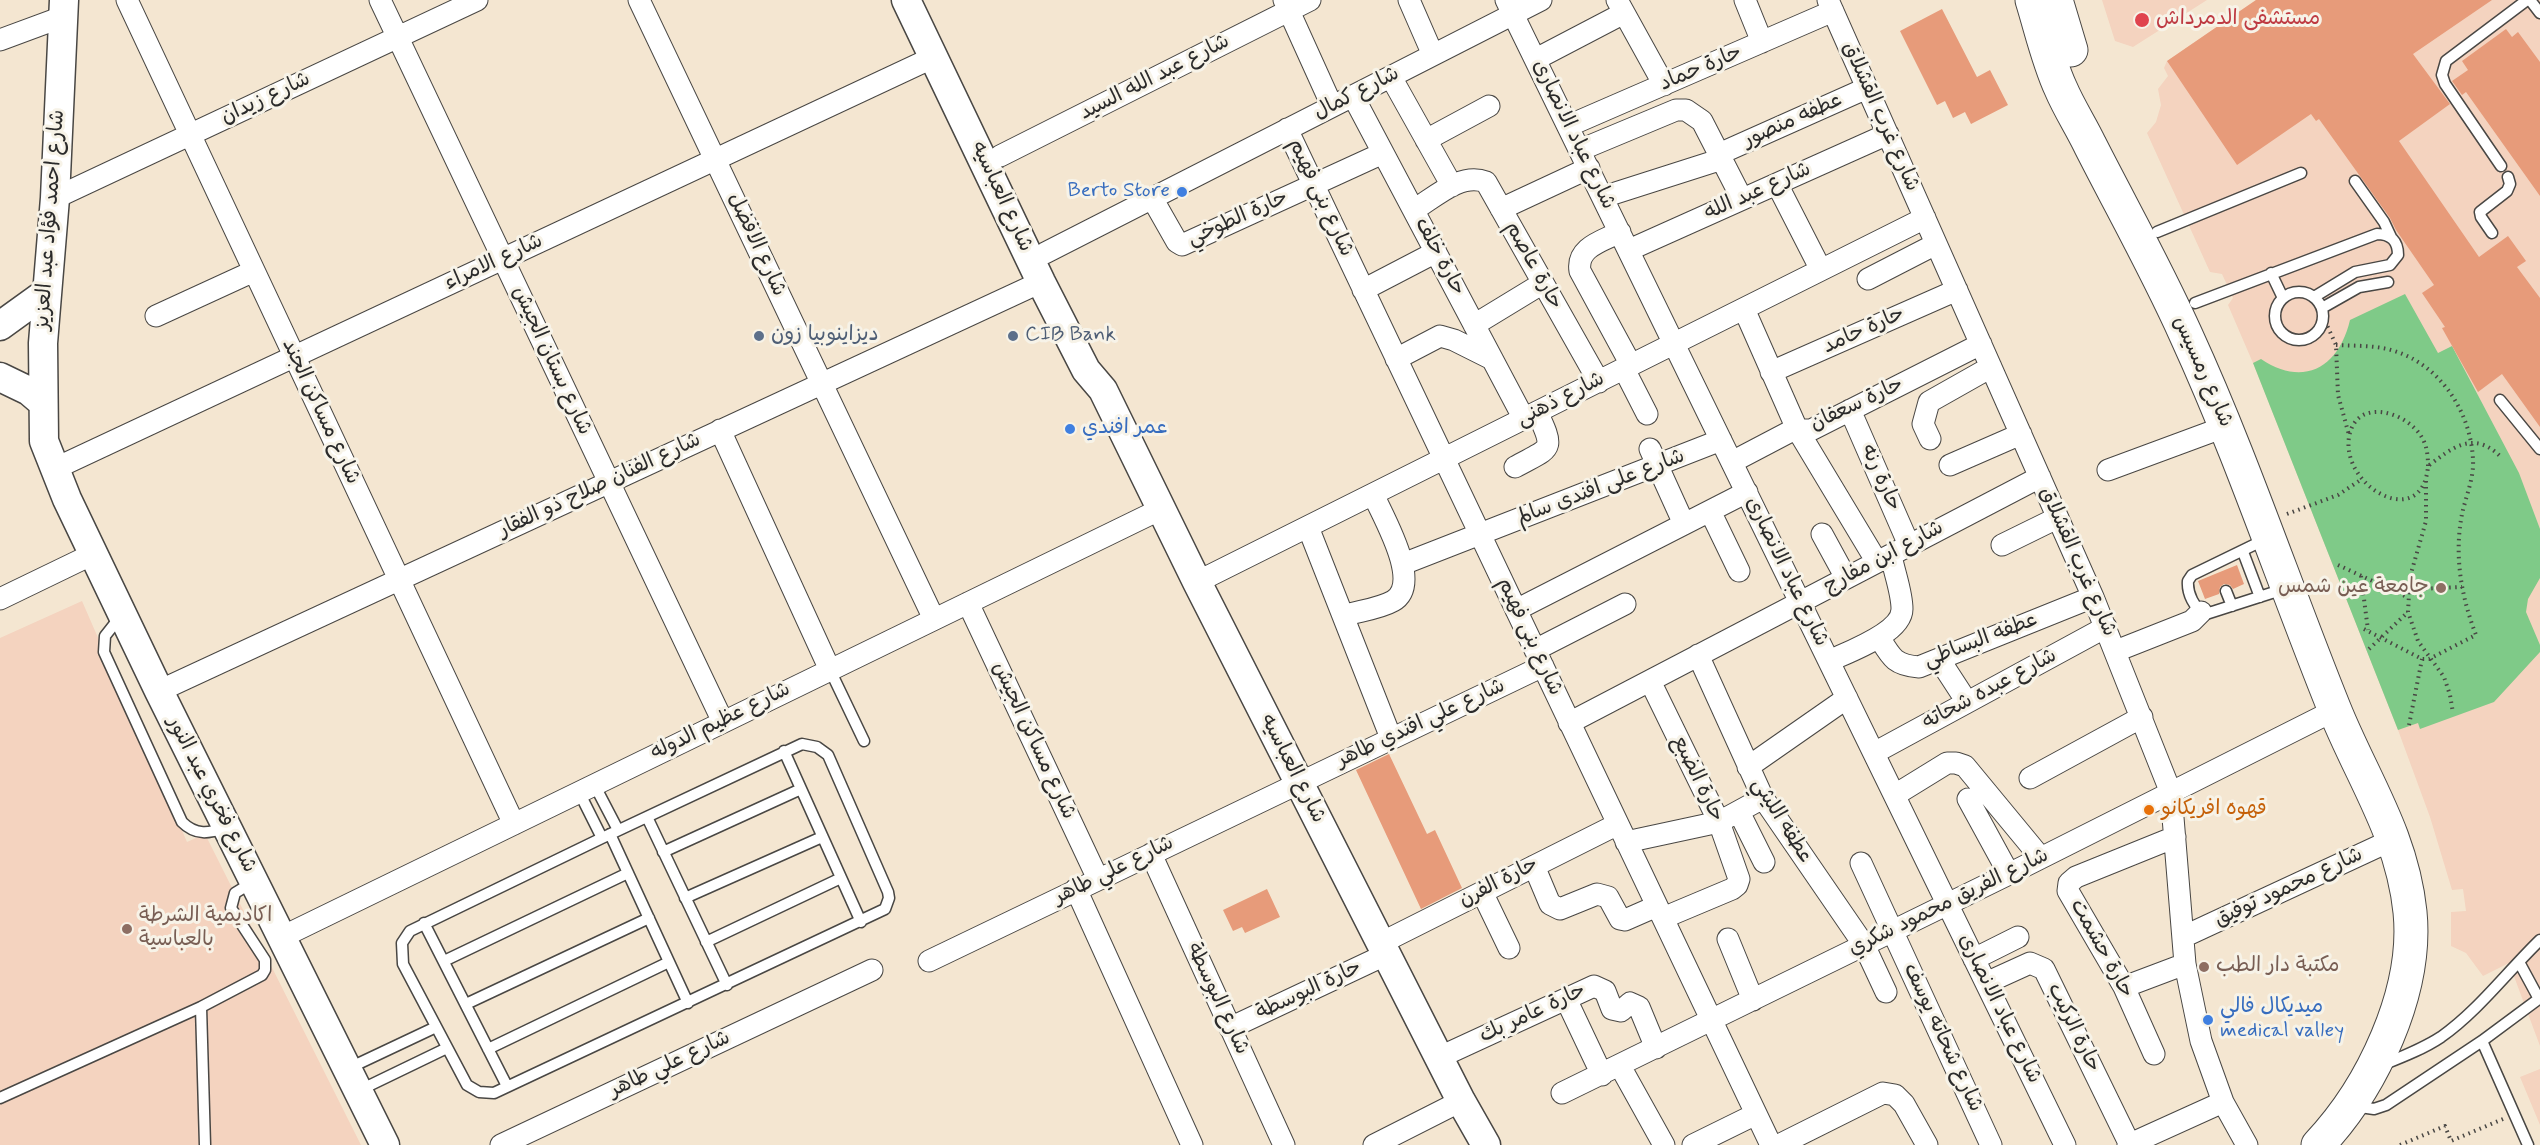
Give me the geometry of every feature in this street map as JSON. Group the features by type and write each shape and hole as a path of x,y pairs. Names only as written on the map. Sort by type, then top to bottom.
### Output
{"main road":[{"name":"شارع العباسيه","path":"906,0 1041,282 1086,370 1103,390"},
{"name":"شارع العباسيه","path":"927,0 1097,365 1103,390 1197,582 1461,1101 1486,1145"},
{"name":"شارع رمسيس","path":"2032,0 2060,88 2176,311 2227,426 2264,535 2355,708 2358,729 2355,753"},
{"name":"شارع رمسيس","path":"2056,0 2081,83 2195,303 2246,423 2274,592 2355,753 2394,839 2404,875 2410,915 2409,958 2400,1001 2372,1069 2351,1105 2318,1145"},
{"name":"شارع احمد فؤاد عبد العزيز","path":"44,441 43,343 55,198 63,8"},
{"path":"0,326 47,292"},
{"path":"0,377 29,391 42,402"},
{"name":"شارع فخري عبد النور","path":"44,441 54,470 159,691 385,1145"}],"street":[{"name":"شارع مساكن الجند","path":"127,0 514,824"},
{"name":"شارع بستان الجيش","path":"380,0 723,722"},
{"name":"شارع زيدان","path":"55,198 477,0"},
{"name":"شارع الافضل","path":"639,0 934,619"},
{"name":"شارع عبد الله السيد","path":"1000,156 1287,5 1310,0"},
{"path":"1409,0 1433,55"},
{"name":"شارع كمال","path":"1045,253 1433,55 1510,7 1541,0"},
{"path":"1745,0 1762,42"},
{"path":"1287,5 1332,106"},
{"name":"حارة حماد","path":"1568,126 1762,42 1831,6"},
{"name":"شارع غرب القشلاق","path":"1831,6 2106,627 2171,793 2186,964 2201,1041 2223,1102 2247,1145"},
{"name":"شارع عباد الانصارى","path":"1510,7 2065,1145"},
{"path":"1536,59 1621,7 1664,85"},
{"path":"0,40 63,8"},
{"name":"شارع الامراء","path":"54,470 934,57"},
{"path":"1391,77 1452,186"},
{"name":"عطفه منصور","path":"1603,197 1721,157 1867,88"},
{"name":"حارة خلف","path":"1353,96 1492,359 1530,416 1549,438 1546,449 1515,467"},
{"path":"1426,140 1489,106"},
{"path":"1501,209 1585,159 1676,110 1686,110 1702,121 1742,199"},
{"name":"شارع بنى فهيم","path":"1287,129 1771,1145"},
{"name":"شارع عبد الله","path":"1627,367 1580,271 1579,263 1585,250 1624,241 1742,199 1888,134"},
{"path":"1313,185 1383,153"},
{"name":"حارة عاصم","path":"1414,210 1464,179 1476,178 1486,182 1599,381"},
{"path":"1777,184 1821,270"},
{"name":"حارة الطوخي","path":"1152,198 1177,242 1182,245 1313,185"},
{"name":"شارع ذهنى","path":"1197,582 1925,218"},
{"path":"1868,279 1936,244"},
{"path":"1364,290 1436,252"},
{"path":"156,316 254,271"},
{"name":"شارع الفنان صلاح ذو الفقار","path":"159,691 1041,282"},
{"path":"1474,325 1543,283"},
{"name":"حارة حامد","path":"1771,372 1957,290"},
{"path":"1744,309 1797,429 1892,554 1902,610 1897,623 1879,637 1829,661"},
{"path":"1396,359 1440,336 1454,340 1492,359"},
{"name":"حارة سعفان","path":"1732,462 1797,429 1811,430 1981,344"},
{"path":"1627,367 1647,414"},
{"path":"1930,439 1923,424 1929,402 1991,367"},
{"name":"حارة رنه","path":"1850,410 1892,554"},
{"path":"2108,470 2227,426"},
{"path":"720,430 830,670"},
{"path":"1950,465 2021,434"},
{"name":"شارع على افندى سالم","path":"1403,564 1480,535 1654,457 1721,440"},
{"path":"1654,457 1684,524"},
{"name":"شارع ابن مفارج","path":"1569,723 2040,477"},
{"path":"1516,610 1747,492"},
{"path":"1343,616 1394,601 1402,590 1406,577 1403,564 1373,494"},
{"name":"شارع عظيم الدوله","path":"282,937 1161,508"},
{"path":"1710,511 1739,571"},
{"path":"2002,545 2057,518"},
{"path":"1308,527 1391,738"},
{"path":"1822,534 1846,578"},
{"path":"0,599 93,554"},
{"name":"عطفه البساطي","path":"1879,637 1891,658 1904,666 1919,667 2093,597"},
{"name":"شارع مساكن الجيش","path":"968,603 1098,879"},
{"name":"شارع علي افندي طاهر","path":"1299,782 1391,738 1539,658 1625,604"},
{"path":"2116,651 2192,621 2201,612"},
{"name":"شارع عبده شحاته","path":"1874,753 2106,627"},
{"name":"عطفه الليثي","path":"1698,655 1763,798 1864,945 1886,993"},
{"path":"1939,659 1967,702"},
{"name":"حارة الضبع","path":"1650,681 1719,822 1739,879 1737,885 1732,889 1660,912"},
{"path":"1748,766 1847,698"},
{"name":"شارع الفريق محمود شكري","path":"1562,1093 2009,874 2334,710"},
{"path":"2030,778 2142,717"},
{"path":"1894,795 1947,763 1965,766 2041,858"},
{"name":"شارع علي طاهر","path":"929,960 1299,782"},
{"name":"حارة الفرن","path":"1384,948 1482,892 1534,866 1622,833 1719,822 1763,798"},
{"path":"1968,799 2009,874"},
{"path":"1739,812 1764,862"},
{"name":"حارة حشمت","path":"2154,1054 2124,987 2068,891 2069,883 2076,877 2175,837"},
{"name":"شارع محمود توفيق","path":"2183,937 2394,839"},
{"name":"شارع البوسطة","path":"1151,854 1284,1145"},
{"name":"شارع شحاته يوسف","path":"1861,863 1991,1145"},
{"path":"1534,866 1550,904 1555,908 1560,909 1597,894 1603,894 1608,897 1620,919 1625,920 1660,912"},
{"path":"1076,889 1192,1145"},
{"path":"1482,892 1509,948"},
{"path":"1974,959 2018,937"},
{"path":"1728,939 1753,1000"},
{"name":"حارة البوسطة","path":"1230,1028 1384,948"},
{"name":"حارة الركيب","path":"1986,983 2030,963 2043,969 2129,1145"},
{"path":"2124,987 2186,964"},
{"name":"شارع علي طاهر","path":"501,1145 872,970"},
{"name":"حارة عامر بك","path":"1440,1057 1594,986 1605,991 1612,1009 1621,1011 1630,1003 1639,1007 1656,1048"},
{"path":"1566,999 1611,1070 1664,1145"},
{"path":"1779,1145 1882,1093 1895,1095 1904,1104 1927,1145"},
{"path":"1377,1144 1403,1135 1461,1101"},
{"path":"2129,1145 2223,1102"},
{"path":"1693,1145 1756,1114"}],"lane":[{"path":"2501,166 2445,84 2442,68 2446,61 2529,0 2540,13"},
{"path":"2157,232 2301,173"},
{"path":"2492,233 2480,212 2507,191 2510,184 2508,177"},
{"path":"2314,297 2355,272 2390,265 2398,255 2398,248 2384,222 2355,181"},
{"path":"2195,303 2377,234 2391,237"},
{"path":"2271,273 2283,298"},
{"path":"2323,313 2359,287 2388,282"},
{"path":"2295,292 2314,297 2323,313 2321,327 2308,339 2289,339 2277,325 2275,315 2283,298 2295,292"},
{"path":"2500,400 2540,449"},
{"path":"2264,535 2216,568 2192,575 2188,581 2192,598 2201,612 2211,614 2274,592"},
{"path":"2226,591 2232,606"},
{"path":"122,614 105,636 104,652 182,822 200,833 228,827"},
{"path":"830,670 864,741"},
{"path":"802,744 810,745 823,750 828,755 889,898 885,909 861,922 507,1086 486,1094 471,1089 447,1048 401,957 405,937 410,931 424,923 647,817 784,751 802,744"},
{"path":"784,751 861,922"},
{"path":"587,788 688,1003"},
{"path":"587,788 610,834"},
{"path":"663,852 801,789"},
{"path":"647,817 727,985"},
{"path":"685,898 822,837"},
{"path":"444,961 628,873"},
{"path":"706,942 841,878"},
{"path":"0,1098 201,1007 262,975 265,970 265,960 231,908 235,893 255,881"},
{"path":"465,1004 649,918"},
{"path":"424,923 507,1086"},
{"path":"2372,1069 2424,1047 2442,1036 2468,1014 2540,940"},
{"path":"488,1049 669,962"},
{"path":"2351,1105 2367,1109 2381,1108 2482,1041 2539,998 2518,962"},
{"path":"201,1007 205,1145"},
{"path":"352,1080 436,1027"},
{"path":"2482,1041 2528,1145"},
{"path":"352,1080 447,1048"}],"path":[{"path":"2323,313 2336,345 2338,395 2349,435 2350,454 2362,479 2377,493 2398,500 2410,498 2420,491 2426,480"},
{"path":"2336,345 2389,350 2412,359 2434,374 2457,403 2471,443 2472,475 2459,534 2458,555 2462,587 2476,634 2429,658 2422,659 2361,627"},
{"path":"2349,435 2353,427 2367,414 2376,411 2397,415 2414,427 2425,445 2428,466 2426,521 2407,595 2408,612 2414,632 2429,658 2444,676 2453,713"},
{"path":"2428,466 2451,448 2471,443 2487,446 2500,456"},
{"path":"2264,535 2338,495 2362,479"},
{"path":"2338,565 2407,595"},
{"path":"2360,575 2368,630"},
{"path":"2407,595 2418,589 2462,587"},
{"path":"2369,649 2408,612"},
{"path":"2409,725 2422,659"},
{"path":"2400,1145 2411,1143 2445,1126 2451,1141 2514,1114"}],"shaded area":[{"name":"مستشفى الدمرداش","path":"2102,0 2207,0 2133,47 2115,41"},
{"name":"جامعة عين شمس","path":"2256,0 2540,0 2540,1046 2509,963 2483,976 2466,953 2451,946 2451,912 2466,911 2463,889 2452,890 2430,817 2398,730 2228,305 2233,298 2222,274 2210,272 2147,133 2156,122 2161,105 2158,89 2168,76 2164,68 2167,61"},
{"name":"اكاديمية الشرطة بالعباسية","path":"82,601 187,842 205,834 361,1145 0,1145 0,638"},
{"path":"2540,1069 2540,1125 2520,1077"}],"green space":[{"path":"2405,294 2438,353 2452,346 2519,473 2540,529 2540,578 2528,599 2526,612 2540,645 2540,652 2494,702 2420,729 2418,723 2398,730 2253,363 2261,359 2277,368 2292,372 2305,372 2317,368 2328,361 2338,350 2350,320"}],"building":[{"path":"2256,0 2492,0 2413,54 2450,104 2399,141 2479,257 2508,236 2526,261 2517,267 2540,298 2540,427 2502,374 2478,392 2442,328 2445,327 2422,293 2434,285 2390,218 2319,119 2316,121 2311,114 2237,165 2167,61"},
{"path":"1942,9 1977,77 1990,70 2008,105 1971,124 1965,112 1953,118 1945,101 1937,105 1900,31"},
{"path":"2506,29 2512,37 2518,32 2540,62 2540,196 2466,92 2462,95 2452,81 2468,70 2462,61"},
{"path":"2237,565 2244,584 2233,589 2230,585 2224,584 2220,587 2219,594 2205,599 2198,581"},
{"path":"1389,754 1427,834 1435,830 1462,888 1421,909 1356,770"},
{"path":"1267,889 1280,917 1245,933 1242,927 1233,931 1223,910"}],"place":[{"name":"مستشفى الدمرداش","path":"2142,20"},
{"name":"Berto Store","path":"1182,192"},
{"name":"ديزاينوبيا زون","path":"759,336"},
{"name":"CIB Bank","path":"1013,336"},
{"name":"عمر افندي","path":"1070,429"},
{"name":"جامعة عين شمس","path":"2441,588"},
{"name":"قهوه افريكانو","path":"2149,810"},
{"name":"اكاديمية الشرطة بالعباسية","path":"127,929"},
{"name":"مكتبة دار الطب","path":"2204,967"},
{"name":"ميديكال فالي medical valley","path":"2208,1020"}]}
